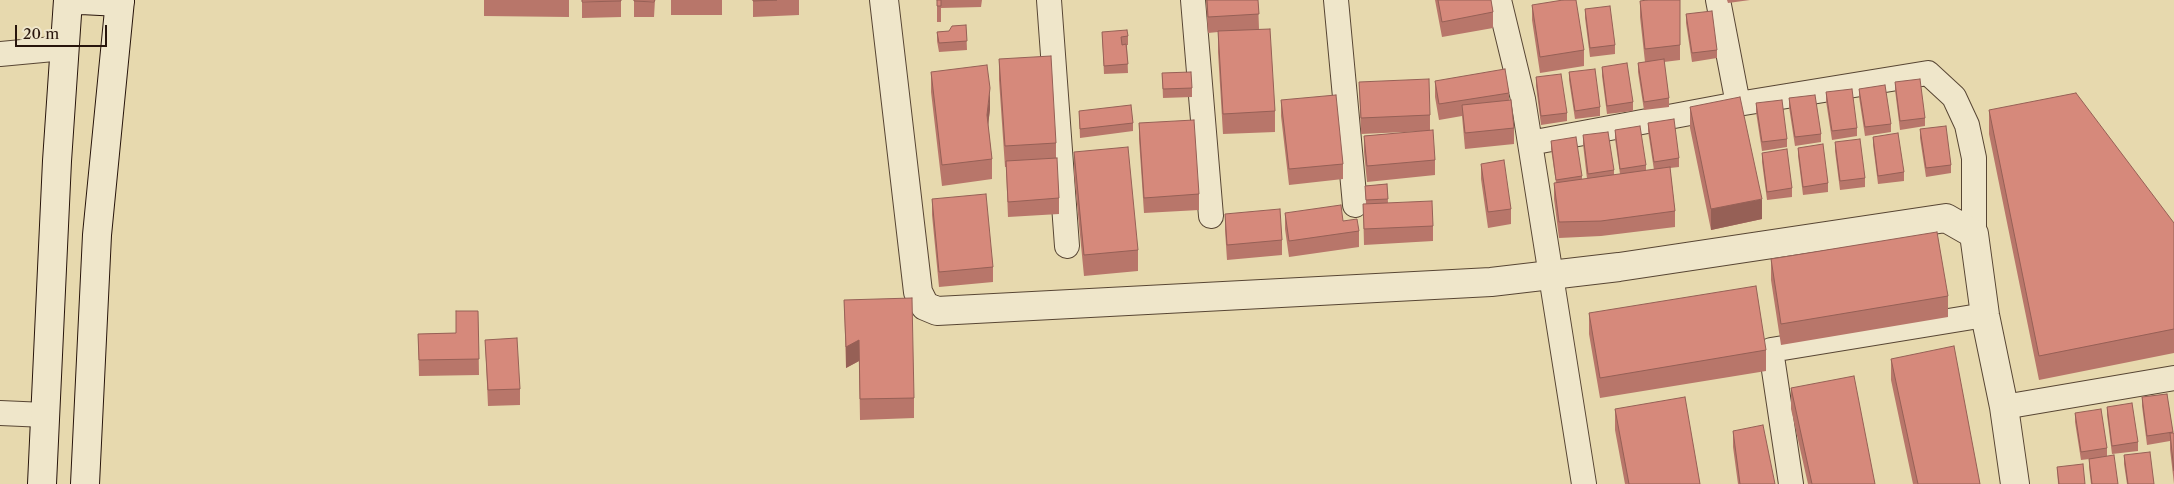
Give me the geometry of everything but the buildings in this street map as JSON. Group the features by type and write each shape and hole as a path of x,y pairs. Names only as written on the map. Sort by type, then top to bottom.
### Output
{"street":[{"path":"42,484 68,0"},
{"path":"81,0 121,1 96,235 85,484"},
{"path":"884,0 918,292 924,306 938,311 1491,282 1619,268 1946,218 1974,234"},
{"path":"1049,0 1068,246"},
{"path":"1192,0 1211,216"},
{"path":"1336,0 1355,204"},
{"path":"1499,0 1523,99 1584,484"},
{"path":"1718,0 1738,104"},
{"path":"0,54 64,48"},
{"path":"1530,143 1738,104 1928,72 1954,97 1967,125 1974,158 1974,234 1985,315 2004,407 2015,484"},
{"path":"1792,484 1771,350 1985,315"},
{"path":"2004,407 2174,378"},
{"path":"0,413 45,415"}]}
